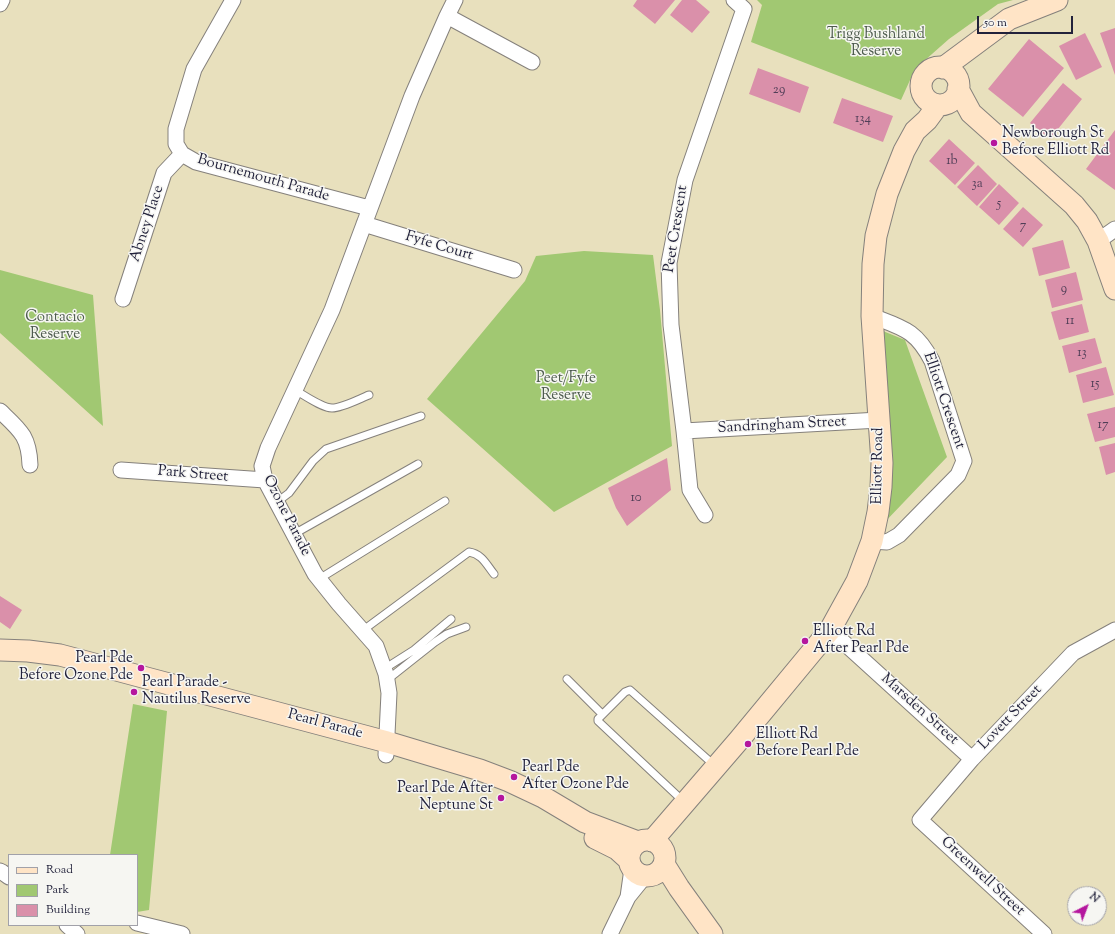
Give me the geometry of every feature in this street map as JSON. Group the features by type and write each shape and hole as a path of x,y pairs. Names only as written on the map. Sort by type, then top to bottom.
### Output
{"street":[{"path":"0,4 2,0"},
{"name":"Bournemouth Parade","path":"233,0 194,69 176,129 176,144 182,154 196,162 369,208"},
{"path":"364,224 412,96 446,16 456,0"},
{"name":"Peet Crescent","path":"705,515 690,490 671,325 669,263 684,180 744,9 734,0"},
{"path":"943,68 1009,19 1057,0"},
{"path":"446,16 532,62"},
{"name":"Elliott Road","path":"646,860 680,808 830,630 857,581 872,541 881,487 882,463 872,316 873,264 876,236 887,194 904,151 915,131 927,120 935,102 951,102 955,97 967,50"},
{"path":"971,113 935,102 921,90 923,76 930,70 937,67 951,71 956,76 958,86 971,113 1074,205 1087,221 1107,235 1115,289"},
{"name":"Abney Place","path":"123,299 164,173 182,154"},
{"name":"Fyfe Court","path":"364,224 514,270"},
{"name":"Ozone Parade","path":"364,224 332,310 268,448 262,466 265,480 315,574 376,646 386,675 389,693 387,749"},
{"name":"Elliott Crescent","path":"872,316 903,328 916,336 925,346 932,361 964,461 958,475 899,535 887,542 872,541"},
{"path":"0,411 18,428 24,436 30,452 30,465"},
{"name":"Sandringham Street","path":"684,431 879,420"},
{"name":"Park Street","path":"121,470 265,480"},
{"name":"Marsden Street","path":"830,630 972,759"},
{"name":"Lovett Street","path":"920,820 972,759 1073,653 1115,630"},
{"name":"Pearl Parade","path":"0,650 28,650 60,655 387,749"},
{"name":"Pearl Parade","path":"0,661 50,663 73,668 276,726 480,770 509,781 543,797 646,860"},
{"name":"Greenwell Street","path":"920,820 1044,934"},
{"path":"610,934 646,860"},
{"path":"646,860 698,934"},
{"path":"646,860 679,888 712,934"},
{"path":"138,923 182,934"},
{"path":"68,926 78,934"}],"lane":[{"path":"295,390 325,406 332,408 369,395"},
{"path":"277,502 289,493 313,461 326,449 421,416"},
{"path":"294,534 418,464"},
{"path":"319,579 445,501"},
{"path":"362,631 469,552 477,553 494,574"},
{"path":"386,675 451,619"},
{"path":"386,675 447,634 466,627"},
{"path":"567,680 602,714"},
{"path":"680,808 598,722 598,719 602,714 625,692 630,690 716,767"}],"green space":[{"name":"Trigg Bushland Reserve","path":"757,0 1013,0 998,4 949,39 915,69 901,100 751,42 762,5"},
{"name":"Peet/Fyfe Reserve","path":"584,251 653,255 660,310 672,446 554,512 427,399 525,281 536,256"},
{"name":"Contacio Reserve","path":"0,270 93,295 103,426 0,333"},
{"path":"878,329 905,340 947,457 882,525"},
{"path":"133,704 167,711 149,910 138,912 138,854 110,854"}],"building":[{"path":"637,0 675,0 655,24 633,6"},
{"path":"682,0 696,0 710,12 692,33 670,15"},
{"path":"1115,28 1115,75 1100,33"},
{"path":"1085,33 1102,67 1076,80 1059,46"},
{"path":"1029,39 1064,68 1023,117 988,89"},
{"path":"758,68 809,87 800,113 749,94"},
{"path":"1063,83 1082,99 1050,139 1030,123"},
{"path":"842,98 893,116 883,142 833,123"},
{"path":"1115,130 1115,190 1086,169"},
{"path":"949,139 975,163 955,185 929,161"},
{"path":"978,165 997,184 977,206 957,187"},
{"path":"999,184 1019,203 999,225 979,207"},
{"path":"1023,207 1043,225 1023,247 1003,229"},
{"path":"1063,240 1070,268 1039,276 1032,248"},
{"path":"1076,272 1083,300 1052,308 1045,280"},
{"path":"1082,304 1089,332 1059,340 1051,312"},
{"path":"1095,338 1102,363 1069,373 1062,346"},
{"path":"1106,367 1114,395 1083,403 1076,375"},
{"path":"1115,407 1115,437 1095,442 1087,414"},
{"path":"1115,443 1115,472 1106,475 1099,447"},
{"path":"667,458 671,490 627,526 616,508 608,488"},
{"path":"0,596 22,610 10,629 0,622"}],"place":[{"name":"Newborough St Before Elliott Rd","path":"994,143"},
{"name":"Elliott Rd After Pearl Pde","path":"805,641"},
{"name":"Pearl Pde Before Ozone Pde","path":"141,668"},
{"name":"Pearl Parade - Nautilus Reserve","path":"134,692"},
{"name":"Elliott Rd Before Pearl Pde","path":"748,744"},
{"name":"Pearl Pde After Ozone Pde","path":"514,777"},
{"name":"Pearl Pde After Neptune St","path":"501,798"}]}
